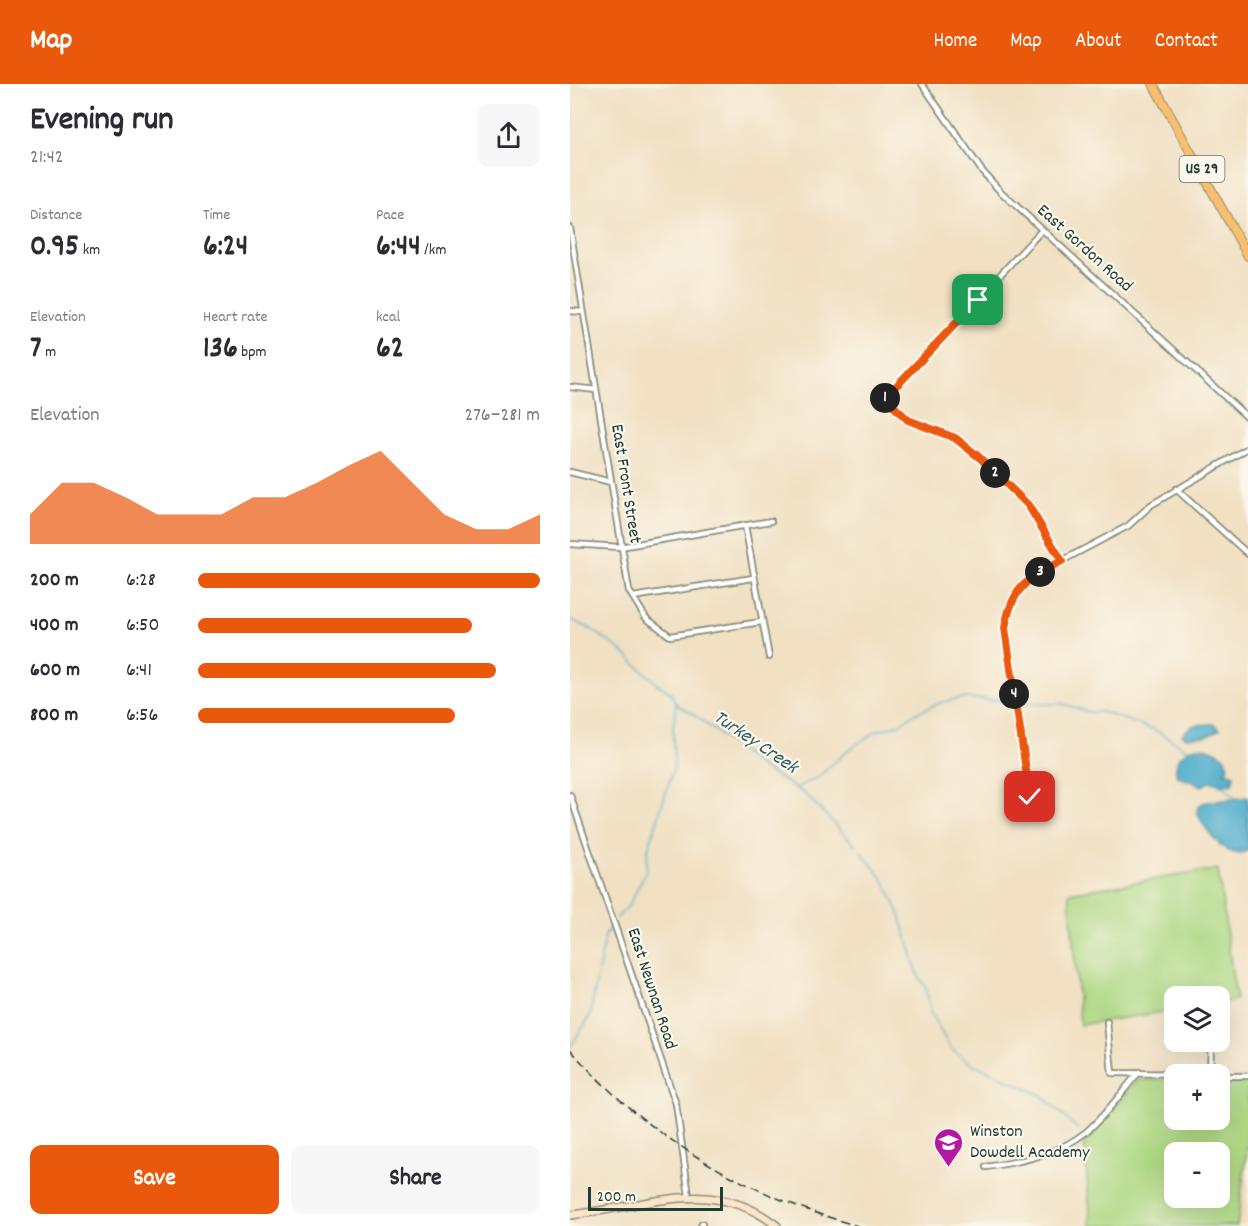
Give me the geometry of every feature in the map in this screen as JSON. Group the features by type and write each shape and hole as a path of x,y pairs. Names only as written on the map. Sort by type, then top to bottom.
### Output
{"main road":[{"name":"US 29","path":"1153,84 1248,256"}],"street":[{"name":"East Gordon Road","path":"922,84 982,171 1042,230 1248,418"},
{"name":"East Front Street","path":"570,228 620,547 627,584 633,597 646,618 670,636 761,622"},
{"path":"1042,230 885,398 908,420 955,438 979,457 1028,505 1062,561"},
{"path":"570,311 583,312"},
{"path":"570,387 596,390"},
{"path":"1030,797 1005,628 1008,608 1016,593 1033,576 1128,526 1150,505 1248,448"},
{"path":"570,472 611,482"},
{"path":"1176,489 1248,554"},
{"path":"570,544 620,547 771,521"},
{"path":"745,525 769,657"},
{"path":"633,597 753,578"},
{"name":"East Newnan Road","path":"570,795 676,1104 689,1196"},
{"path":"1107,1022 1112,1073 1164,1073"},
{"path":"986,1167 1028,1160 1080,1137 1096,1123 1139,1072"},
{"path":"1230,1076 1248,1076"},
{"path":"570,1215 689,1196 704,1196 737,1204 763,1215 777,1226"}],"green space":[{"path":"1218,869 1236,1000 1230,1001 1230,986 1164,986 1164,1012 1080,1025 1069,893"},
{"path":"1164,1079 1164,1130 1230,1130 1230,1083 1248,1082 1248,1143 1237,1226 1091,1226 1084,1141 1138,1080"}],"water":[{"path":"1214,724 1220,729 1206,736 1185,737 1182,734 1192,726"},
{"path":"1197,747 1212,749 1221,754 1227,762 1228,767 1225,772 1234,775 1232,784 1222,786 1211,781 1202,786 1177,776 1176,766 1180,757"},
{"path":"1248,797 1248,851 1231,852 1209,833 1197,809 1201,804 1207,802"}],"waterway":[{"name":"Turkey Creek","path":"570,619 591,629 620,649 657,684 671,693 676,704 692,713 764,769 804,793 856,846"},
{"name":"Turkey Creek","path":"798,787 818,777 847,751 875,732 900,724 914,714 942,702 963,698 1009,701"},
{"name":"Turkey Creek","path":"1023,704 1063,704 1089,712 1103,712 1155,730 1188,750"},
{"path":"617,918 629,905 646,871 648,850 674,767 673,729 676,705"},
{"name":"Turkey Creek","path":"1223,786 1237,799"},
{"path":"861,852 884,880 900,915 918,975 926,988 931,1014 951,1049 971,1063 1041,1095 1079,1130"},
{"path":"571,1046 590,1016 605,936 612,924"}],"railway":[{"path":"570,1049 631,1109 665,1136 700,1159 776,1198 858,1226"}],"place":[{"name":"Winston Dowdell Academy","path":"949,1168"}],"route":[{"path":"978,300 885,398 908,420 955,438 979,457 1028,505 1062,561 1033,576 1016,593 1008,608 1005,628 1030,797"}]}
